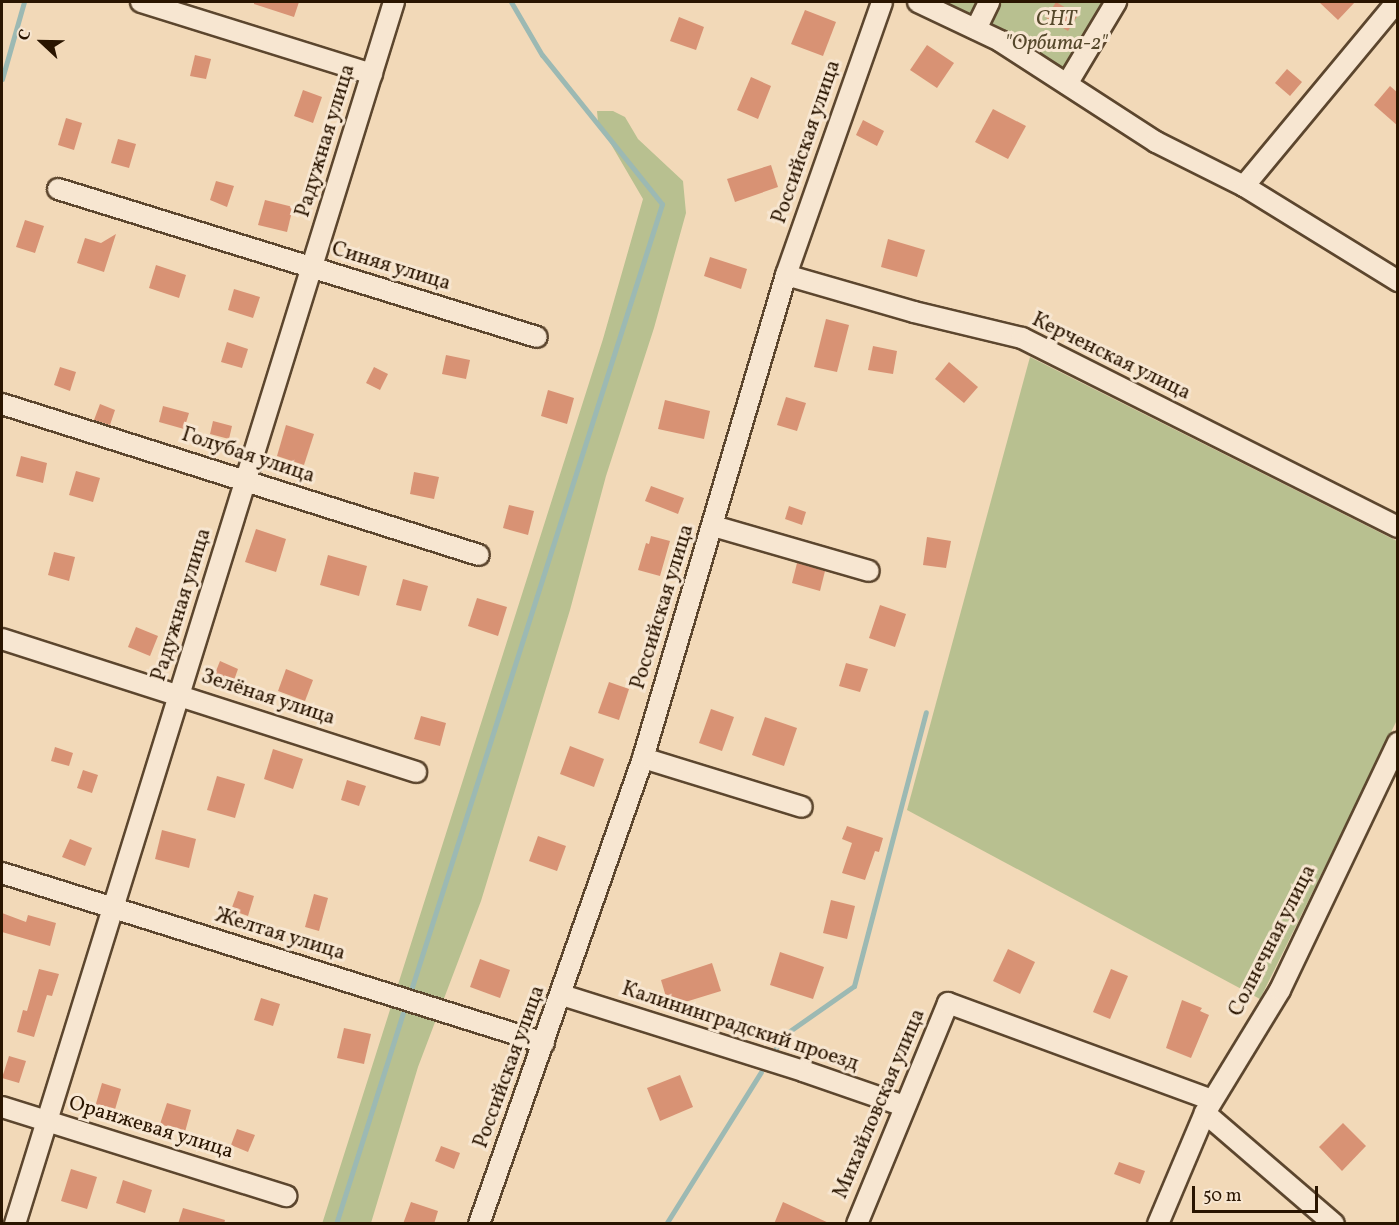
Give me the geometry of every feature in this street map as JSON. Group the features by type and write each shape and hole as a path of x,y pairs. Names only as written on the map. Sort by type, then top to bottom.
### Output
{"street":[{"path":"141,2 372,74"},
{"name":"Радужная улица","path":"15,1224 394,2"},
{"name":"Российская улица","path":"479,1224 562,995 643,758 786,275 882,2"},
{"path":"918,2 1000,41 1156,142 1244,186 1398,281"},
{"path":"976,29 989,2"},
{"path":"1067,84 1116,2"},
{"path":"1244,186 1397,2"},
{"name":"Синяя улица","path":"58,189 537,337"},
{"name":"Керченская улица","path":"786,275 914,312 1022,338 1398,527"},
{"name":"Голубая улица","path":"2,404 479,555"},
{"path":"713,526 869,571"},
{"name":"Зелёная улица","path":"2,639 416,772"},
{"name":"Солнечная улица","path":"1158,1224 1208,1106 1280,990 1398,742"},
{"path":"643,758 802,807"},
{"name":"Желтая улица","path":"2,873 544,1043"},
{"name":"Калининградский проезд","path":"562,995 904,1106"},
{"name":"Михайловская улица","path":"857,1224 948,1004 1208,1106"},
{"path":"1208,1106 1334,1224"},
{"name":"Оранжевая улица","path":"2,1107 286,1196"}],"green space":[{"name":"СНТ \"Орбита-2\"","path":"935,2 1109,2 1066,75"},
{"path":"597,111 613,111 625,117 638,139 683,181 686,213 654,328 606,476 570,610 481,901 418,1067 371,1223 322,1224 603,339 643,199 598,122"},
{"path":"1030,357 1397,541 1397,720 1260,999 907,810"}],"building":[{"path":"254,2 299,2 294,17 254,4"},
{"path":"1056,2 1078,15 1068,31 1046,18"},
{"path":"1319,2 1355,2 1338,20"},
{"path":"805,10 836,22 823,56 791,44"},
{"path":"679,17 704,27 696,50 670,41"},
{"path":"927,45 954,63 937,88 910,70"},
{"path":"195,55 211,59 206,79 190,76"},
{"path":"1287,69 1302,82 1290,96 1275,83"},
{"path":"751,77 771,86 758,119 737,110"},
{"path":"1390,86 1398,93 1398,126 1374,105"},
{"path":"303,90 322,97 313,123 294,116"},
{"path":"993,109 1026,126 1008,159 975,142"},
{"path":"66,118 82,123 74,150 58,145"},
{"path":"863,120 884,131 877,146 856,135"},
{"path":"118,139 136,144 129,168 111,163"},
{"path":"771,165 778,187 735,202 727,179"},
{"path":"216,181 234,186 227,207 210,200"},
{"path":"265,200 293,207 287,232 258,225"},
{"path":"25,220 44,226 35,253 16,247"},
{"path":"116,234 104,272 77,263 85,238 101,243"},
{"path":"888,239 925,250 917,277 881,267"},
{"path":"710,257 747,269 741,289 704,276"},
{"path":"156,265 186,275 179,298 149,288"},
{"path":"234,289 260,297 253,318 228,310"},
{"path":"826,319 849,325 837,372 814,367"},
{"path":"227,342 248,349 242,368 221,362"},
{"path":"873,346 897,351 893,374 868,370"},
{"path":"446,355 470,360 466,379 442,374"},
{"path":"949,362 978,387 964,403 935,379"},
{"path":"60,367 76,372 70,391 54,385"},
{"path":"374,367 388,374 380,390 366,383"},
{"path":"548,390 574,398 567,424 541,416"},
{"path":"786,397 806,403 797,431 777,425"},
{"path":"665,400 710,411 704,439 658,429"},
{"path":"100,404 115,410 110,425 94,420"},
{"path":"163,406 189,413 184,429 159,422"},
{"path":"213,421 232,426 229,439 210,434"},
{"path":"286,425 314,434 304,465 277,456"},
{"path":"21,456 47,463 43,483 16,476"},
{"path":"76,471 100,478 93,502 69,495"},
{"path":"414,472 439,477 434,499 410,494"},
{"path":"651,486 684,498 678,514 645,501"},
{"path":"509,505 534,511 528,535 503,528"},
{"path":"789,506 806,512 802,525 785,519"},
{"path":"256,529 286,539 276,572 245,562"},
{"path":"651,536 670,541 660,576 638,570 646,543 649,544"},
{"path":"927,537 951,541 946,568 923,565"},
{"path":"54,552 75,557 69,581 48,575"},
{"path":"328,555 367,566 359,596 320,585"},
{"path":"797,563 825,571 820,591 792,583"},
{"path":"403,579 428,586 421,611 396,605"},
{"path":"477,598 507,607 498,636 468,626"},
{"path":"880,605 906,614 895,647 869,638"},
{"path":"136,627 158,636 150,656 128,647"},
{"path":"220,661 238,669 233,683 214,676"},
{"path":"846,663 868,669 860,692 839,686"},
{"path":"286,669 313,680 305,701 278,691"},
{"path":"609,682 629,689 619,720 598,713"},
{"path":"711,709 734,717 722,751 699,743"},
{"path":"421,716 446,723 440,746 414,739"},
{"path":"765,717 797,728 784,766 752,755"},
{"path":"570,746 604,759 594,787 560,774"},
{"path":"55,747 73,753 69,766 51,761"},
{"path":"273,749 303,759 293,789 264,779"},
{"path":"83,770 98,775 92,793 77,788"},
{"path":"217,776 245,784 235,818 207,810"},
{"path":"347,780 366,786 359,806 341,800"},
{"path":"847,826 883,838 879,852 875,851 865,880 842,873 852,843 842,839"},
{"path":"162,830 196,839 189,868 155,859"},
{"path":"538,836 566,846 557,871 529,861"},
{"path":"70,839 92,848 85,866 62,857"},
{"path":"238,891 254,896 248,916 231,910"},
{"path":"314,894 328,898 319,931 305,927"},
{"path":"831,900 855,906 847,939 823,933"},
{"path":"2,913 26,922 28,915 56,923 50,946 2,932"},
{"path":"1008,949 1035,962 1020,994 993,981"},
{"path":"780,952 824,967 813,999 770,985"},
{"path":"480,959 510,970 500,998 470,987"},
{"path":"712,963 721,991 669,1007 661,980"},
{"path":"39,969 59,974 52,996 47,995 34,1037 17,1032 23,1010 27,1011"},
{"path":"1111,969 1128,976 1110,1019 1093,1012"},
{"path":"261,998 280,1004 273,1026 254,1020"},
{"path":"1182,1000 1202,1008 1200,1011 1209,1015 1191,1058 1166,1048"},
{"path":"344,1028 371,1034 364,1064 337,1058"},
{"path":"9,1056 26,1061 19,1083 2,1078"},
{"path":"680,1075 693,1107 660,1121 647,1088"},
{"path":"102,1083 121,1089 114,1113 95,1107"},
{"path":"167,1103 191,1110 185,1132 160,1124"},
{"path":"1343,1123 1366,1146 1342,1171 1319,1147"},
{"path":"237,1129 255,1135 248,1152 231,1145"},
{"path":"441,1146 460,1153 454,1169 435,1161"},
{"path":"1119,1162 1145,1171 1140,1184 1114,1174"},
{"path":"71,1169 97,1177 87,1209 61,1201"},
{"path":"123,1180 152,1190 145,1213 116,1203"},
{"path":"411,1202 438,1211 434,1224 403,1224"},
{"path":"783,1202 831,1224 774,1224"},
{"path":"183,1208 225,1220 224,1224 178,1224"}],"waterway":[{"path":"2,79 24,2"},
{"path":"412,987 662,204 542,55 511,2"},
{"path":"776,1048 784,1035 854,986 926,712"},
{"path":"336,1224 403,1013"},
{"path":"666,1224 761,1072"}]}
